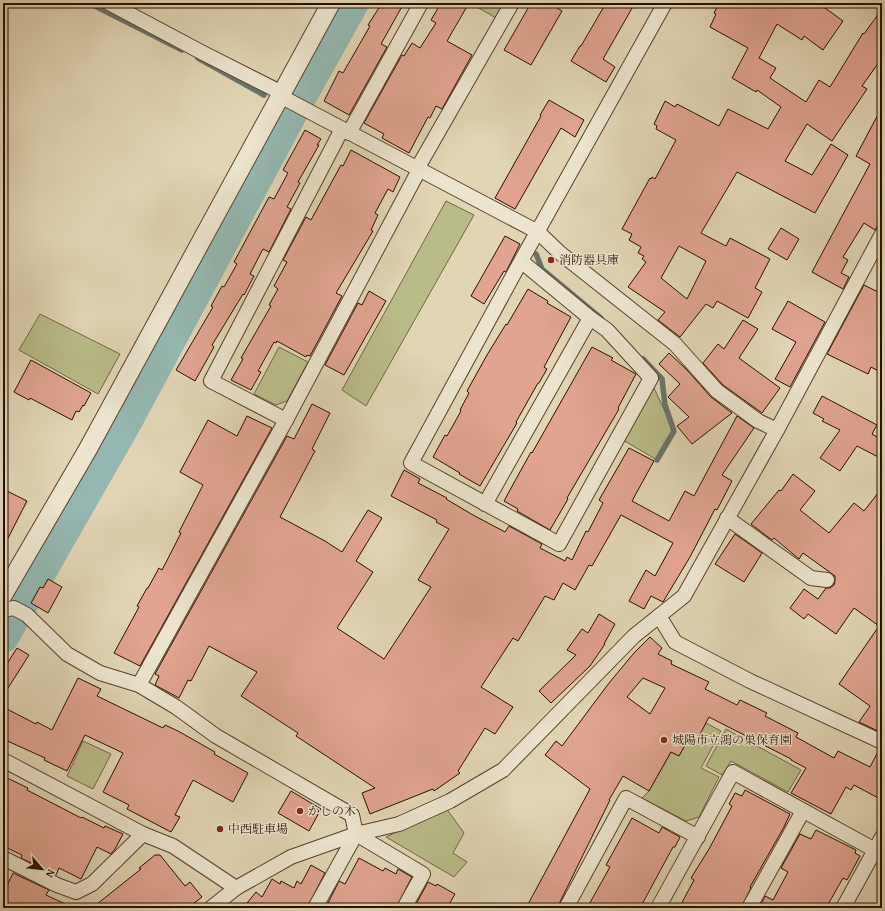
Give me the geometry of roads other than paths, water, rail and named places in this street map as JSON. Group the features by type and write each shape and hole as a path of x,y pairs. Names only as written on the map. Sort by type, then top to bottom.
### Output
{"street":[{"path":"109,3 345,131 538,232 560,253 674,344 716,391 758,421 777,430"},
{"path":"314,908 356,834 352,815 216,736 176,707 138,685 100,672 67,654 27,615 7,604 92,442 284,97 331,3"},
{"path":"286,420 211,381 345,131 421,3"},
{"path":"138,685 286,420 418,169 512,3"},
{"path":"521,262 607,330 651,378 559,544 411,463 521,262 665,3"},
{"path":"211,908 236,888 291,857 356,834 399,824 450,801 504,770 634,636 684,596 777,430 882,234"},
{"path":"485,504 590,318"},
{"path":"727,518 811,578 826,580"},
{"path":"659,616 675,642 750,681 882,742"},
{"path":"3,760 143,834 173,846 236,888"},
{"path":"658,908 733,772 875,850"},
{"path":"566,908 626,798 698,837"},
{"path":"749,908 803,811"},
{"path":"3,858 57,885 76,892 92,884 143,834"},
{"path":"356,834 423,874 404,908"},
{"path":"843,908 882,837"}],"waterway":[{"path":"89,3 182,50"},
{"path":"3,637 126,422 291,114 353,3"},
{"path":"198,58 264,95"},
{"path":"536,254 542,269 601,318"},
{"path":"643,359 662,379 665,405 674,431 657,460"}],"place":[{"name":"消防器具庫","path":"551,260"},
{"name":"城陽市立鴻の巣保育園","path":"664,740"},
{"name":"かしの木","path":"300,811"},
{"name":"中西駐車場","path":"220,829"}]}
